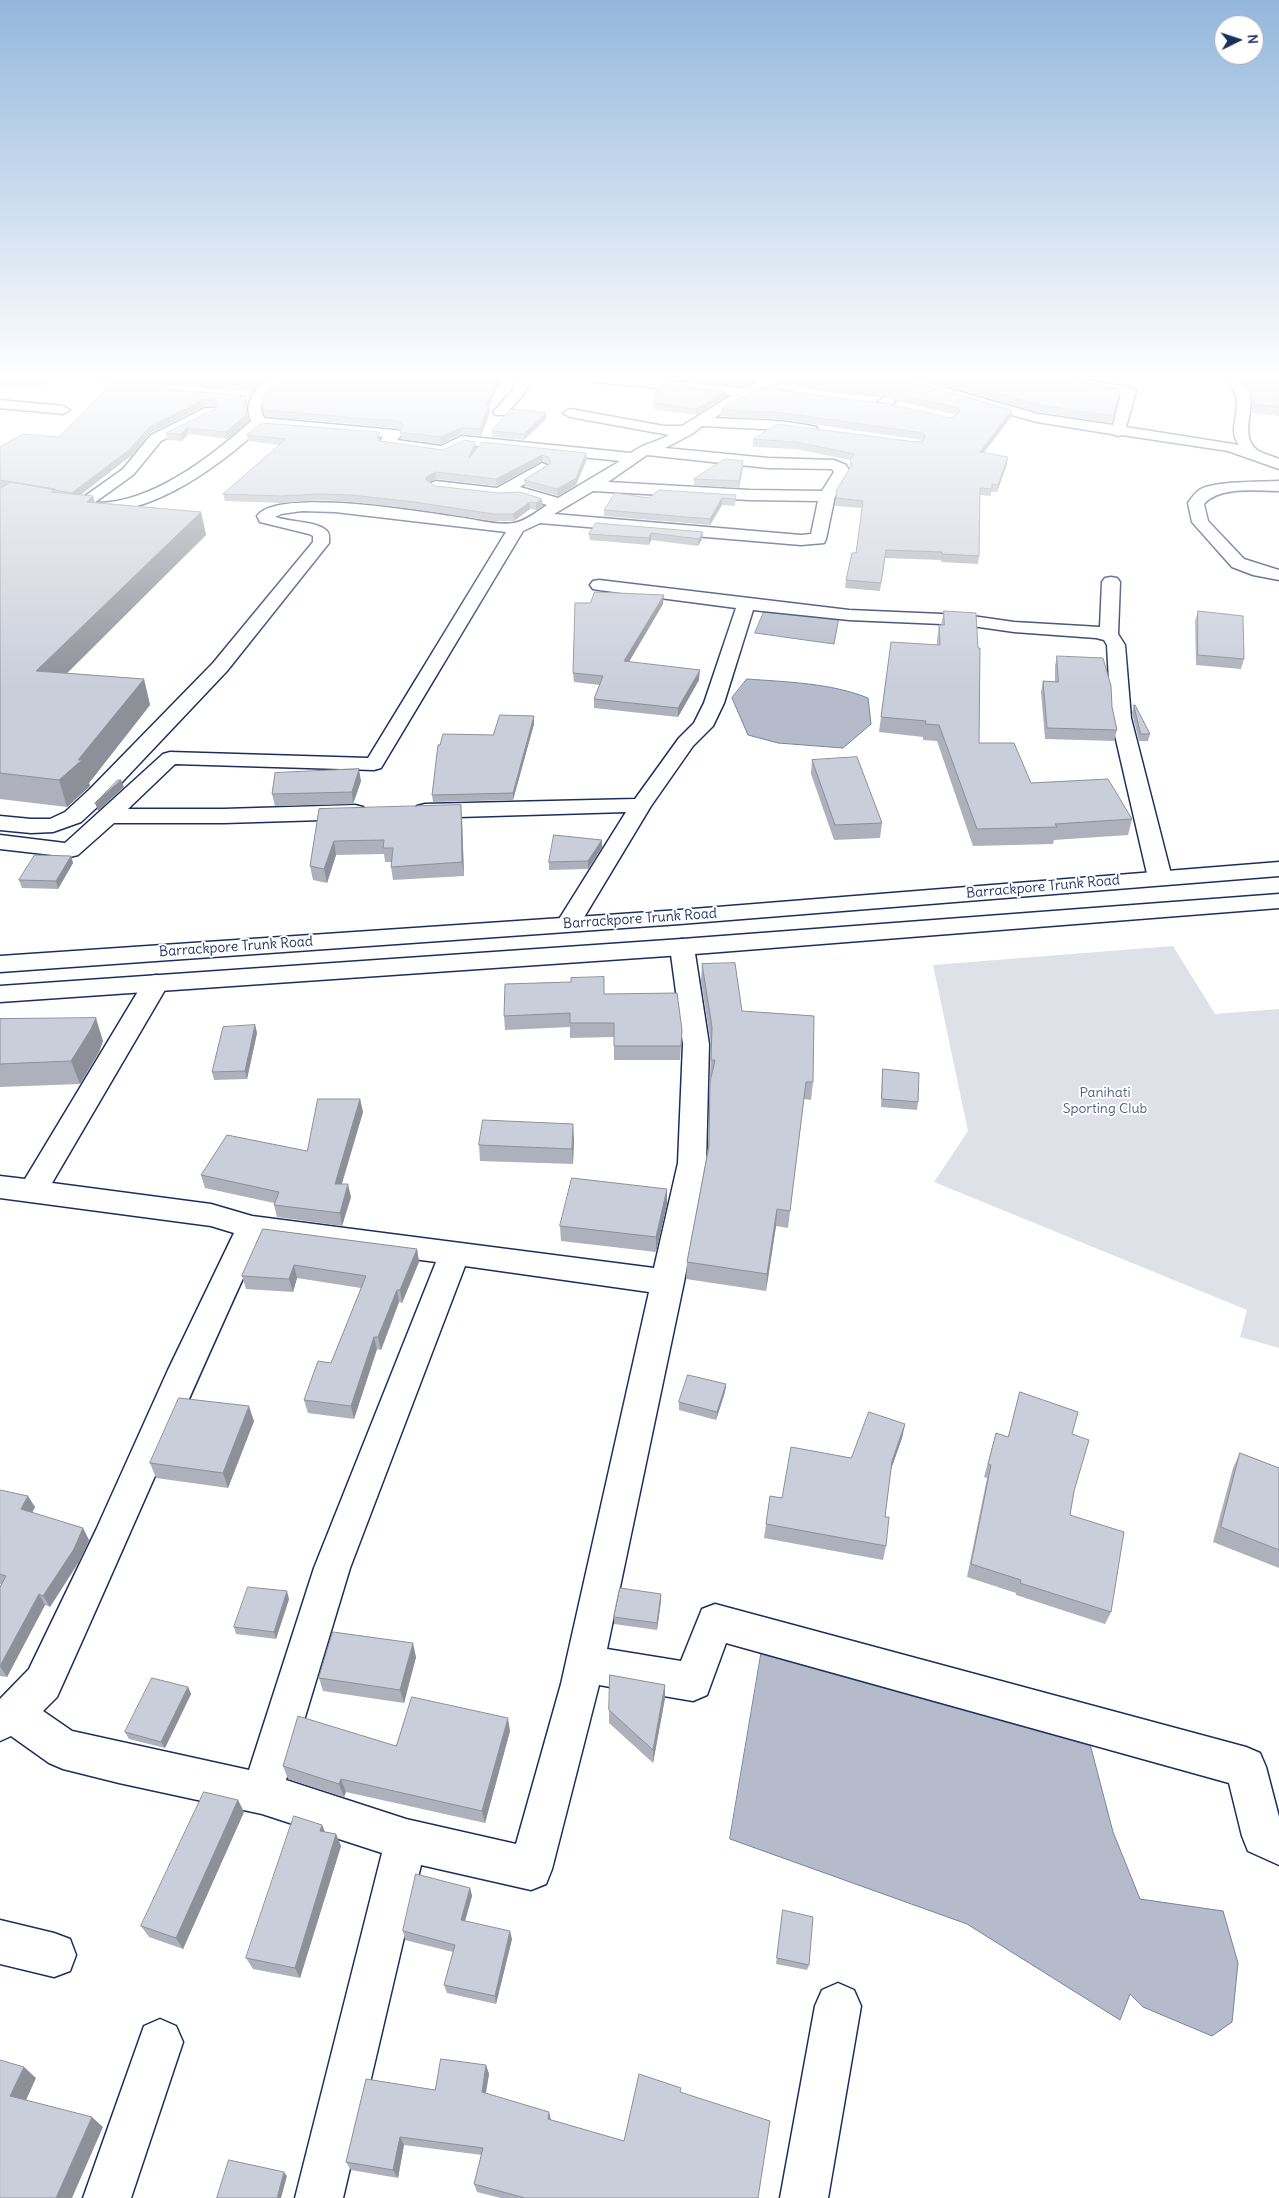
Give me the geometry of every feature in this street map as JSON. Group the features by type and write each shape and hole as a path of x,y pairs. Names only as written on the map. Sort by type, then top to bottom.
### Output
{"street":[{"path":"114,481 71,506 109,507 148,497 177,481"},
{"path":"500,492 520,481"},
{"path":"0,823 31,826 53,825 73,817 98,794 220,668 321,543 322,534 312,528 272,522 266,519 267,512 275,508 292,506 342,507 494,527 517,528 538,518 599,481"},
{"path":"538,518 801,540 818,538 828,496 837,481"},
{"path":"436,486 500,492 524,492 560,503"},
{"path":"590,486 749,495 828,496"},
{"path":"1279,486 1236,487 1206,492 1196,503 1200,522 1238,563 1279,575"},
{"path":"0,842 70,850 170,758 374,764 517,528"},
{"path":"1111,582 1109,634 1116,645 1121,718 1160,878"},
{"path":"599,585 849,615 965,620 1014,627 1109,634"},
{"path":"568,924 641,805 686,742 704,726 714,703 746,604"},
{"path":"406,811 641,805"},
{"path":"108,816 224,816 376,812"},
{"name":"Barrackpore Trunk Road","path":"0,964 568,924 1279,869"},
{"path":"0,994 682,947 1279,901"},
{"path":"252,1227 184,1370 110,1539 43,1683 7,1718 63,1749 119,1763 262,1793 406,1840 531,1869 584,1664 668,1282 692,1163 696,1044 682,947"},
{"path":"33,1191 156,983"},
{"path":"0,1187 211,1215 252,1227 668,1282"},
{"path":"262,1793 332,1568 455,1253"},
{"path":"584,1664 693,1682 715,1622 1246,1767 1263,1836 1279,1844"},
{"path":"319,2198 406,1840"},
{"path":"0,1942 54,1955"},
{"path":"804,2198 838,2006"},
{"path":"106,2198 160,2042"}],"green space":[{"name":"Panihati Sporting Club","path":"1173,946 1215,1014 1279,1009 1279,1348 1240,1337 1247,1310 934,1182 968,1131 933,965"}],"water":[{"path":"766,607 840,612 834,644 755,633"},
{"path":"747,679 824,686 868,698 871,724 843,748 778,743 748,735 732,698"},
{"path":"763,1643 1085,1725 1113,1832 1140,1899 1223,1911 1238,1963 1232,2022 1212,2036 1143,2007 1130,1994 1120,2020 967,1924 730,1839"}],"building":[{"path":"3,481 88,481 72,493"},
{"path":"238,481 427,481 435,486 499,493 520,492 542,499 536,503 530,502 513,514 493,514 351,495 281,496 223,494"},
{"path":"526,481 572,481 557,489"},
{"path":"842,481 1000,481 998,485 992,484 992,489 980,488 979,556 942,554 942,552 886,550 881,583 846,580 852,553 856,553 863,501 836,498 837,489"},
{"path":"11,482 55,489 51,492 93,496 87,502 201,512 36,671 144,679 78,760 82,760 59,780 0,773 0,489"},
{"path":"659,490 736,495 735,499 722,498 710,519 604,510 615,493 649,498"},
{"path":"596,523 703,532 699,539 651,533 649,538 589,534"},
{"path":"595,592 664,595 624,661 700,670 678,708 594,699 603,676 573,673 575,603 590,603"},
{"path":"944,611 976,613 978,648 980,648 979,743 1014,743 1031,783 1108,779 1132,819 1055,824 1057,827 977,829 939,725 925,724 926,721 881,717 891,642 940,645 939,625 944,625"},
{"path":"1198,611 1243,616 1244,659 1198,655"},
{"path":"1057,656 1103,658 1111,686 1112,707 1117,730 1047,728 1043,681 1058,682"},
{"path":"1135,705 1150,734 1141,734"},
{"path":"500,715 534,716 513,793 432,795 438,745 440,745 443,734 493,735"},
{"path":"857,757 882,823 835,825 812,760"},
{"path":"359,769 352,792 272,794 275,773"},
{"path":"118,780 121,780 95,803"},
{"path":"461,805 462,862 391,867 393,848 383,848 384,840 334,841 324,869 310,866 319,809"},
{"path":"554,835 602,840 588,861 549,862"},
{"path":"35,855 71,856 56,881 19,880"},
{"path":"735,963 742,1011 814,1016 813,1082 806,1082 790,1211 777,1209 767,1274 687,1262 709,1146 710,1082 715,1060 711,1060 712,1027 702,964"},
{"path":"604,977 604,994 677,993 682,1030 681,1046 614,1046 614,1023 570,1023 570,1013 504,1016 505,984 571,982 571,978"},
{"path":"96,1018 71,1061 0,1064 0,1019"},
{"path":"255,1025 245,1071 212,1072 223,1027"},
{"path":"883,1069 919,1073 918,1102 882,1099"},
{"path":"318,1099 360,1099 335,1184 348,1184 340,1213 274,1205 279,1192 201,1175 227,1135 307,1151"},
{"path":"483,1120 573,1124 572,1149 479,1145"},
{"path":"572,1178 667,1189 656,1237 560,1226"},
{"path":"263,1229 417,1249 400,1290 397,1290 378,1337 374,1337 351,1406 304,1400 318,1361 331,1363 366,1276 294,1265 289,1279 242,1276"},
{"path":"688,1375 726,1384 717,1412 679,1402"},
{"path":"1020,1392 1078,1412 1072,1434 1089,1440 1074,1491 1070,1515 1124,1532 1111,1612 1020,1583 1021,1580 971,1564 991,1465 988,1464 996,1433 1008,1437"},
{"path":"179,1398 249,1406 223,1473 150,1463"},
{"path":"869,1412 905,1424 892,1461 885,1517 889,1517 886,1546 766,1524 770,1496 782,1498 791,1447 851,1458"},
{"path":"1240,1453 1279,1468 1279,1550 1221,1527"},
{"path":"0,1490 28,1496 21,1509 83,1528 74,1549 43,1596 39,1594 0,1666 0,1587 6,1576 0,1574"},
{"path":"248,1587 287,1591 274,1632 234,1627"},
{"path":"620,1588 661,1594 657,1623 614,1617"},
{"path":"333,1632 413,1643 400,1690 319,1678"},
{"path":"610,1675 665,1685 653,1750 609,1710"},
{"path":"152,1678 188,1687 161,1742 125,1732"},
{"path":"412,1697 508,1718 482,1811 341,1779 339,1784 283,1766 298,1716 396,1746"},
{"path":"204,1792 238,1800 176,1938 141,1926"},
{"path":"294,1816 322,1825 320,1831 336,1834 295,1968 246,1958"},
{"path":"416,1874 470,1888 461,1920 510,1931 495,1996 444,1985 455,1945 403,1931"},
{"path":"783,1910 813,1917 809,1965 777,1958"},
{"path":"441,2059 486,2065 482,2092 549,2112 548,2119 624,2141 639,2074 681,2088 680,2092 770,2121 758,2198 525,2198 474,2184 483,2148 400,2137 393,2170 346,2162 366,2079 435,2090"},
{"path":"0,2060 24,2067 10,2096 92,2117 56,2198 0,2198"},
{"path":"229,2160 284,2172 277,2198 217,2198"}]}
